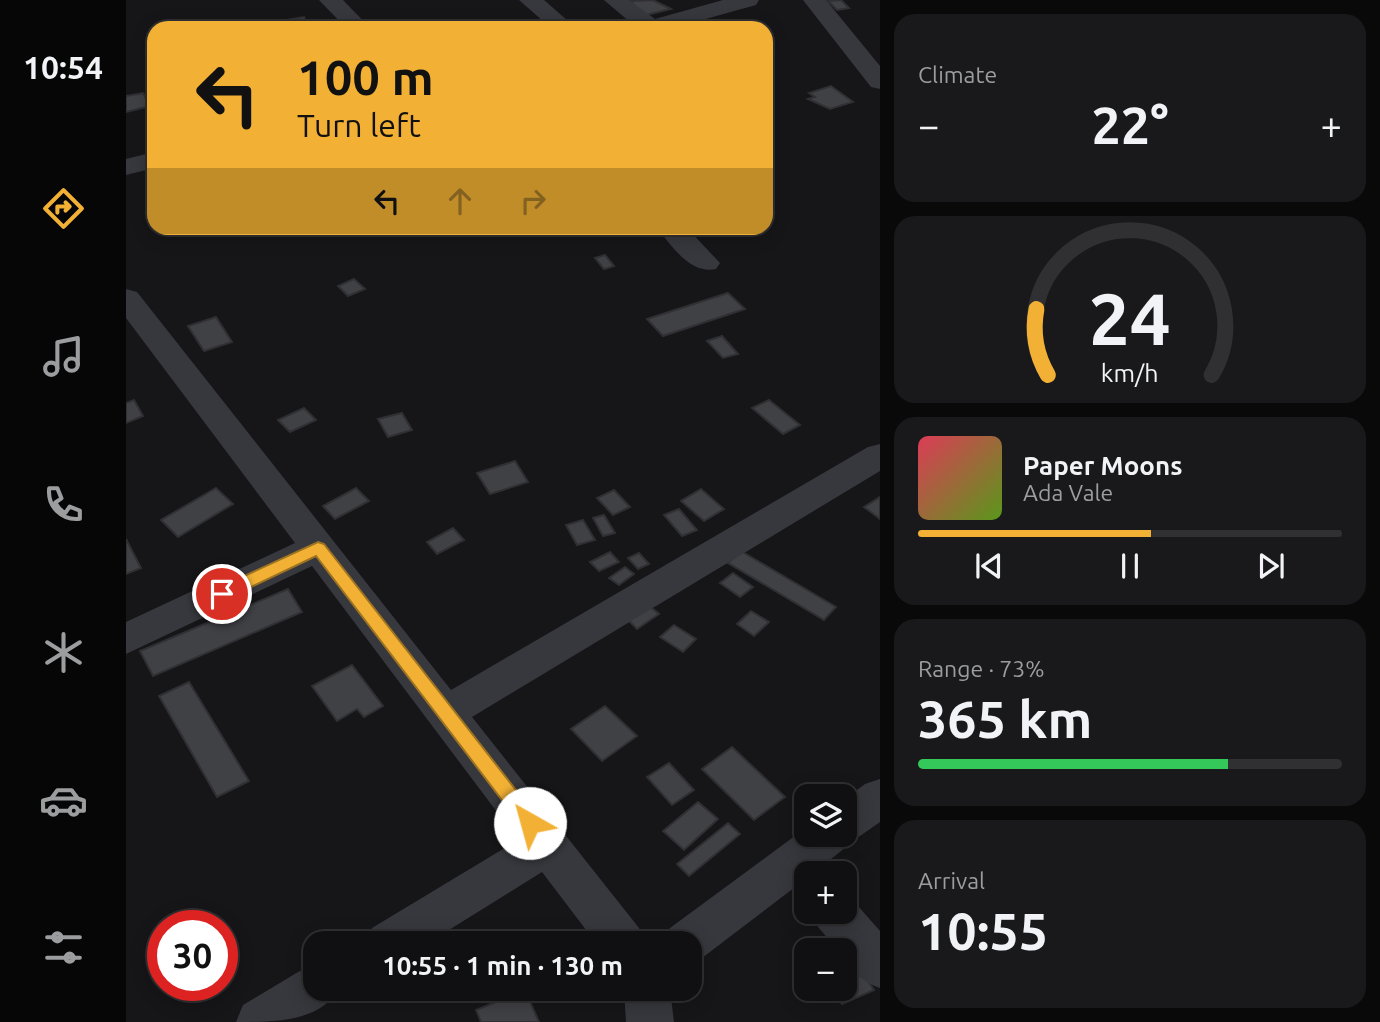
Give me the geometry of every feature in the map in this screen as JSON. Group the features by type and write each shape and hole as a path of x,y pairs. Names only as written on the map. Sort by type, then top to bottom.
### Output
{"street":[{"path":"330,0 352,21"},
{"path":"530,0 556,21"},
{"path":"615,0 640,21"},
{"path":"674,21 748,0"},
{"path":"814,0 880,82"},
{"path":"126,167 147,162"},
{"path":"679,235 706,263"},
{"path":"126,298 614,931"},
{"path":"446,713 880,454"},
{"path":"126,639 318,548"},
{"path":"857,814 880,797"},
{"path":"408,931 548,845"},
{"path":"808,861 820,847"},
{"path":"702,933 794,875"},
{"path":"844,924 880,965"},
{"path":"260,1022 303,995"},
{"path":"649,1001 650,1022"}],"building":[{"path":"653,0 671,9 642,16 631,1"},
{"path":"841,0 849,8 837,10 828,1"},
{"path":"304,17 306,21 286,21"},
{"path":"831,86 853,102 830,109 808,99 815,97 809,93"},
{"path":"143,93 147,107 126,112 126,96"},
{"path":"605,255 614,266 604,269 595,258"},
{"path":"354,279 365,289 348,296 338,286"},
{"path":"728,293 745,309 663,336 647,319"},
{"path":"216,317 232,342 204,351 188,326"},
{"path":"722,336 738,354 723,358 707,341"},
{"path":"134,400 143,416 126,423 126,403"},
{"path":"769,400 800,425 783,434 752,408"},
{"path":"304,408 316,420 290,432 278,420"},
{"path":"402,413 412,430 388,437 378,419"},
{"path":"515,461 528,482 490,494 477,473"},
{"path":"216,488 233,504 178,537 161,520"},
{"path":"356,488 369,501 335,519 323,506"},
{"path":"701,489 724,509 704,521 681,501"},
{"path":"614,490 630,507 613,515 597,498"},
{"path":"880,497 880,519 864,507"},
{"path":"679,509 697,530 682,536 664,515"},
{"path":"604,515 615,533 603,536 593,518"},
{"path":"583,520 595,540 577,545 566,525"},
{"path":"453,528 464,540 437,554 427,542"},
{"path":"126,539 141,568 126,574"},
{"path":"741,551 836,607 824,620 728,563"},
{"path":"610,552 619,562 599,571 590,562"},
{"path":"639,553 649,564 638,569 628,558"},
{"path":"625,567 634,574 619,585 609,578"},
{"path":"733,573 753,587 740,597 720,583"},
{"path":"288,589 302,612 153,676 140,651"},
{"path":"646,603 659,614 637,629 625,617"},
{"path":"751,611 769,622 754,636 737,624"},
{"path":"674,625 696,639 683,652 660,637"},
{"path":"352,665 383,706 364,717 357,709 337,721 312,686"},
{"path":"189,682 249,781 217,797 159,696"},
{"path":"605,706 637,736 602,761 571,729"},
{"path":"732,747 785,797 754,820 702,769"},
{"path":"669,763 694,790 672,805 647,777"},
{"path":"698,802 718,819 684,850 663,831"},
{"path":"728,823 740,834 689,876 677,864"},
{"path":"857,964 874,990 857,997"},
{"path":"498,1001 530,1001 539,1022 481,1022 476,1010"}],"route":[{"path":"222,594 318,548 530,823"}]}
